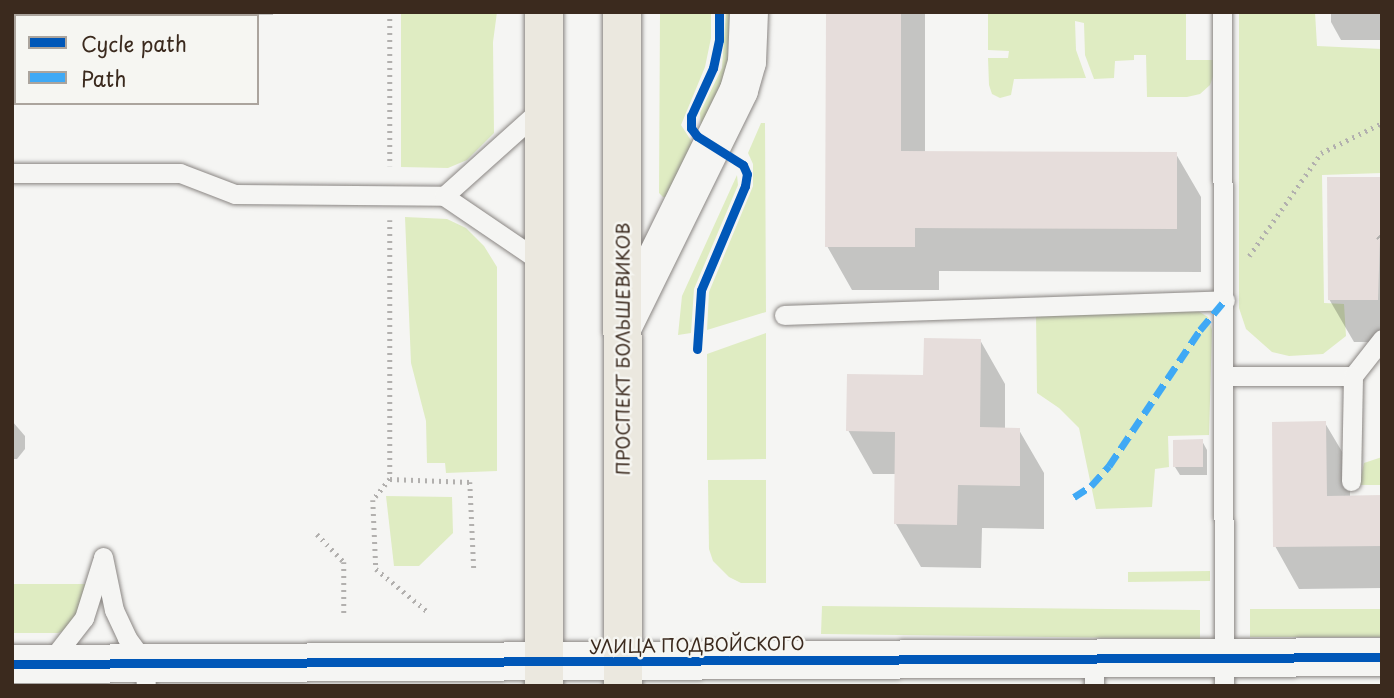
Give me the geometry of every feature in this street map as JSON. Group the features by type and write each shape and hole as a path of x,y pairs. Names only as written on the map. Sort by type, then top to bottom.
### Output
{"main road":[{"path":"544,12 544,674"},
{"name":"ПРОСПЕКТ БОЛЬШЕВИКОВ","path":"622,12 623,673"}],"street":[{"path":"623,326 739,90 747,62 748,12"},
{"name":"УЛИЦА ПОДВОЙСКОГО","path":"31,664 145,675 1225,672 1382,657"}],"lane":[{"path":"1222,12 1226,376 1225,672"},
{"path":"444,195 544,107"},
{"path":"12,173 180,173 235,194 444,195 544,264"},
{"path":"784,315 1225,300"},
{"path":"1351,481 1353,376 1382,339"},
{"path":"1226,376 1353,376"},
{"path":"31,664 84,618 103,557 114,610 145,675"}],"path":[{"path":"390,12 390,166"},
{"path":"1225,300 1238,271 1321,152 1382,123"},
{"path":"390,216 390,479 373,500 376,569 428,612"},
{"path":"390,479 470,482 474,570"},
{"path":"317,534 344,562 344,613"}],"green space":[{"path":"401,12 497,12 493,42 494,133 467,160 448,168 401,167"},
{"path":"660,12 711,12 711,38 705,67 681,125 694,145 668,197 659,193"},
{"path":"726,12 732,12 728,69 701,130 700,113 722,68"},
{"path":"988,12 1186,12 1186,60 1214,60 1214,74 1210,85 1200,94 1187,97 1147,97 1146,55 1134,55 1134,60 1115,61 1114,78 1094,79 1085,55 1084,23 1075,21 1076,50 1086,78 1014,79 1011,95 1000,98 992,94 989,85 988,58 1008,58 1009,51 988,50"},
{"path":"1239,12 1315,12 1317,46 1382,49 1382,173 1322,175 1324,303 1344,304 1346,336 1323,354 1289,356 1272,352 1246,329 1239,308"},
{"path":"761,123 765,123 766,312 707,330 709,292 753,186 753,164 748,153"},
{"path":"737,175 738,185 694,289 691,333 678,335 682,296"},
{"path":"405,217 447,219 466,228 484,246 497,267 497,471 446,473 445,463 427,463 426,421 411,363"},
{"path":"1198,311 1208,317 1212,330 1209,435 1168,436 1169,467 1155,469 1152,507 1096,509 1079,428 1059,408 1037,393 1036,314"},
{"path":"766,333 766,459 707,460 707,354"},
{"path":"1382,457 1382,485 1359,485 1364,463"},
{"path":"708,480 766,480 766,583 741,583 729,577 713,561 709,549"},
{"path":"386,496 452,497 453,533 419,566 394,566"},
{"path":"1210,571 1210,581 1128,582 1128,572"},
{"path":"12,584 85,584 84,603 69,629 58,633 12,633"},
{"path":"822,606 1200,610 1200,639 821,634"},
{"path":"1250,609 1382,609 1382,637 1250,637"}],"building":[{"path":"826,12 901,12 901,151 1177,152 1177,229 915,228 915,247 825,247"},
{"path":"1327,177 1382,177 1378,300 1328,300"},
{"path":"924,338 981,339 980,427 1020,428 1020,486 958,485 957,525 894,524 895,432 846,431 847,374 923,375"},
{"path":"1326,421 1327,496 1382,495 1382,546 1273,547 1272,422"},
{"path":"1203,439 1203,467 1173,467 1173,440"}],"marked path":[{"path":"1074,497 1091,486 1109,466 1200,330 1225,300"}],"cycle path":[{"path":"697,349 701,290 745,186 747,174 743,165 697,136 691,128 691,116 713,68 719,40 719,12"},
{"path":"12,664 1382,657"}]}
